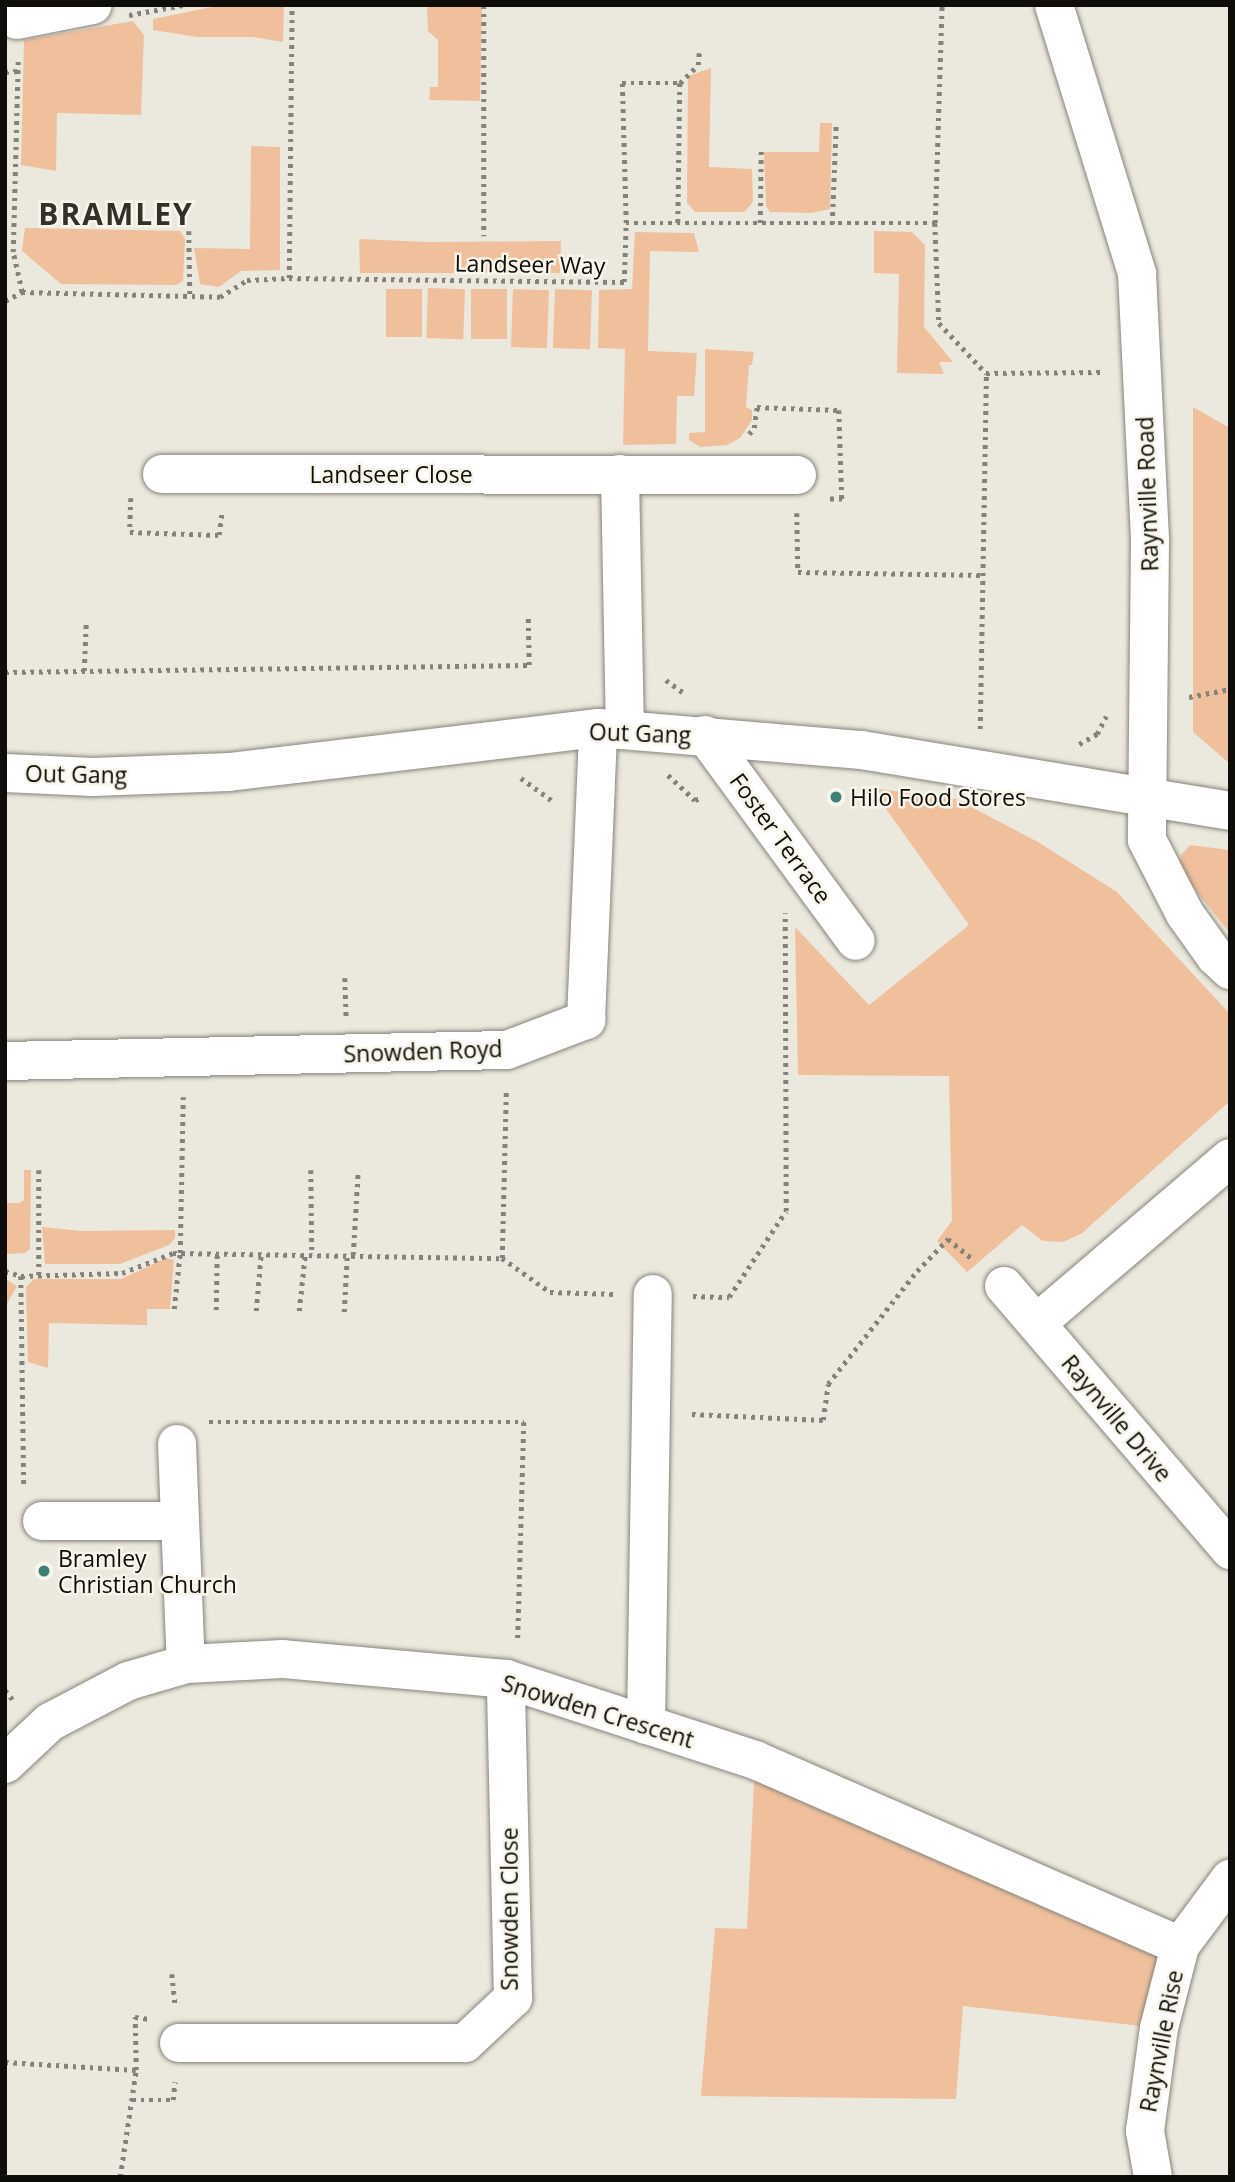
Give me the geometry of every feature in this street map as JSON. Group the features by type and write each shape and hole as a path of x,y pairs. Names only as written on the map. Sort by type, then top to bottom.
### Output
{"street":[{"path":"17,20 93,5"},
{"name":"Raynville Road","path":"1054,5 1137,273 1150,541 1147,840 1185,914 1215,956 1230,971"},
{"name":"Landseer Close","path":"162,474 797,475"},
{"path":"611,729 620,474"},
{"name":"Out Gang","path":"5,773 93,777 229,772 611,729 862,750 1230,811"},
{"name":"Snowden Royd","path":"5,1061 508,1050 586,1020 611,729"},
{"name":"Foster Terrace","path":"705,735 856,941"},
{"path":"1037,1323 1230,1158"},
{"name":"Raynville Drive","path":"1004,1286 1230,1550"},
{"path":"646,1725 653,1294"},
{"path":"177,1444 178,1521 186,1664"},
{"path":"33,1507 178,1521"},
{"name":"Snowden Crescent","path":"5,1764 50,1722 128,1681 186,1664 283,1659 506,1679 755,1760 1180,1946"},
{"name":"Snowden Close","path":"179,2043 465,2043 513,1998 506,1679"},
{"name":"Raynville Rise","path":"1153,2177 1145,2131 1159,2028 1180,1946 1230,1880"}],"path":[{"path":"289,278 292,5"},
{"path":"484,5 484,236"},
{"path":"942,5 935,223 939,323 986,373 979,769"},
{"path":"5,301 22,292 13,252 17,20"},
{"path":"678,223 680,83 685,74 698,65 699,53"},
{"path":"5,72 18,71"},
{"path":"680,83 622,83 626,223 935,223"},
{"path":"832,223 836,123"},
{"path":"760,223 761,151"},
{"name":"Landseer Way","path":"22,292 220,297 247,279 289,278 624,282 626,223"},
{"path":"189,231 190,297"},
{"path":"986,373 1141,372"},
{"path":"797,475 797,572 982,575"},
{"path":"131,495 130,532 219,534 222,512 229,505"},
{"path":"5,672 529,665 528,617"},
{"path":"84,671 86,624"},
{"path":"662,674 668,683 690,698"},
{"path":"1074,746 1097,734 1112,706"},
{"path":"666,773 695,800 712,793"},
{"path":"5,1270 21,1276 122,1273 180,1253 502,1258 550,1292 729,1297 786,1211 785,911"},
{"path":"345,978 347,1010"},
{"path":"502,1258 508,1050"},
{"path":"174,1309 180,1253 183,1086"},
{"path":"39,1170 40,1275"},
{"path":"311,1170 312,1255"},
{"path":"344,1312 358,1170"},
{"path":"652,1412 823,1420 828,1384 918,1271 948,1239 1004,1286"},
{"path":"216,1310 217,1253"},
{"path":"256,1311 261,1254"},
{"path":"299,1311 305,1255"},
{"path":"21,1276 33,1507"},
{"path":"177,1444 177,1422 524,1422 519,1639 506,1679"},
{"path":"120,2177 136,2070 135,2017"},
{"path":"5,2062 136,2070"},
{"path":"132,2100 173,2100"}],"shaded area":[{"path":"222,5 284,5 283,42 253,37 197,37 153,30 153,19"},
{"path":"427,5 482,5 480,101 429,100 430,87 438,87 438,40 428,31"},
{"path":"133,21 144,35 141,115 57,113 56,171 21,165 24,40"},
{"path":"711,68 709,167 752,169 753,202 744,212 695,212 687,203 688,76"},
{"path":"820,123 832,123 830,209 811,213 770,212 766,206 764,152 819,152"},
{"path":"251,146 280,147 280,270 241,271 219,287 200,284 194,248 250,249"},
{"path":"25,228 180,231 185,239 183,281 176,285 61,284 22,251"},
{"path":"874,231 912,232 925,245 924,327 953,362 939,362 944,374 897,373 899,274 874,273"},
{"path":"635,232 694,233 699,252 650,251 648,351 697,353 694,396 677,396 676,444 623,445 625,349 598,348 599,290 632,289"},
{"path":"359,239 427,242 561,241 560,273 360,273"},
{"path":"428,288 465,289 463,339 426,338"},
{"path":"386,289 422,289 422,337 386,337"},
{"path":"471,289 507,289 507,339 471,339"},
{"path":"513,289 549,290 547,348 511,347"},
{"path":"555,289 592,290 590,349 553,348"},
{"path":"705,349 754,352 752,365 749,365 746,407 752,410 752,420 740,438 727,445 700,447 689,440 689,433 705,432"},
{"path":"1193,407 1230,428 1230,764 1193,732"},
{"path":"871,788 956,799 1038,842 1117,892 1230,1014 1230,1101 1081,1234 1063,1242 1043,1241 1022,1225 967,1272 937,1241 952,1221 949,1076 798,1075 795,927 869,1005 969,925"},
{"path":"1190,845 1230,850 1230,933 1179,870 1181,855"},
{"path":"24,1170 31,1170 30,1249 25,1253 7,1254 5,1203 19,1203 24,1200"},
{"path":"42,1227 82,1231 175,1230 175,1238 169,1245 120,1264 45,1264"},
{"path":"166,1258 174,1260 170,1309 147,1309 147,1325 49,1323 48,1368 28,1362 26,1287 34,1279 121,1279"},
{"path":"5,1279 17,1286 5,1307"},
{"path":"755,1760 1180,1946 1159,2028 963,2006 956,2099 701,2096 715,1928 747,1929"}],"place":[{"name":"Hilo Food Stores","path":"836,797"},
{"name":"Bramley Christian Church","path":"44,1571"}],"district":[{"name":"BRAMLEY","path":"116,214"}]}
